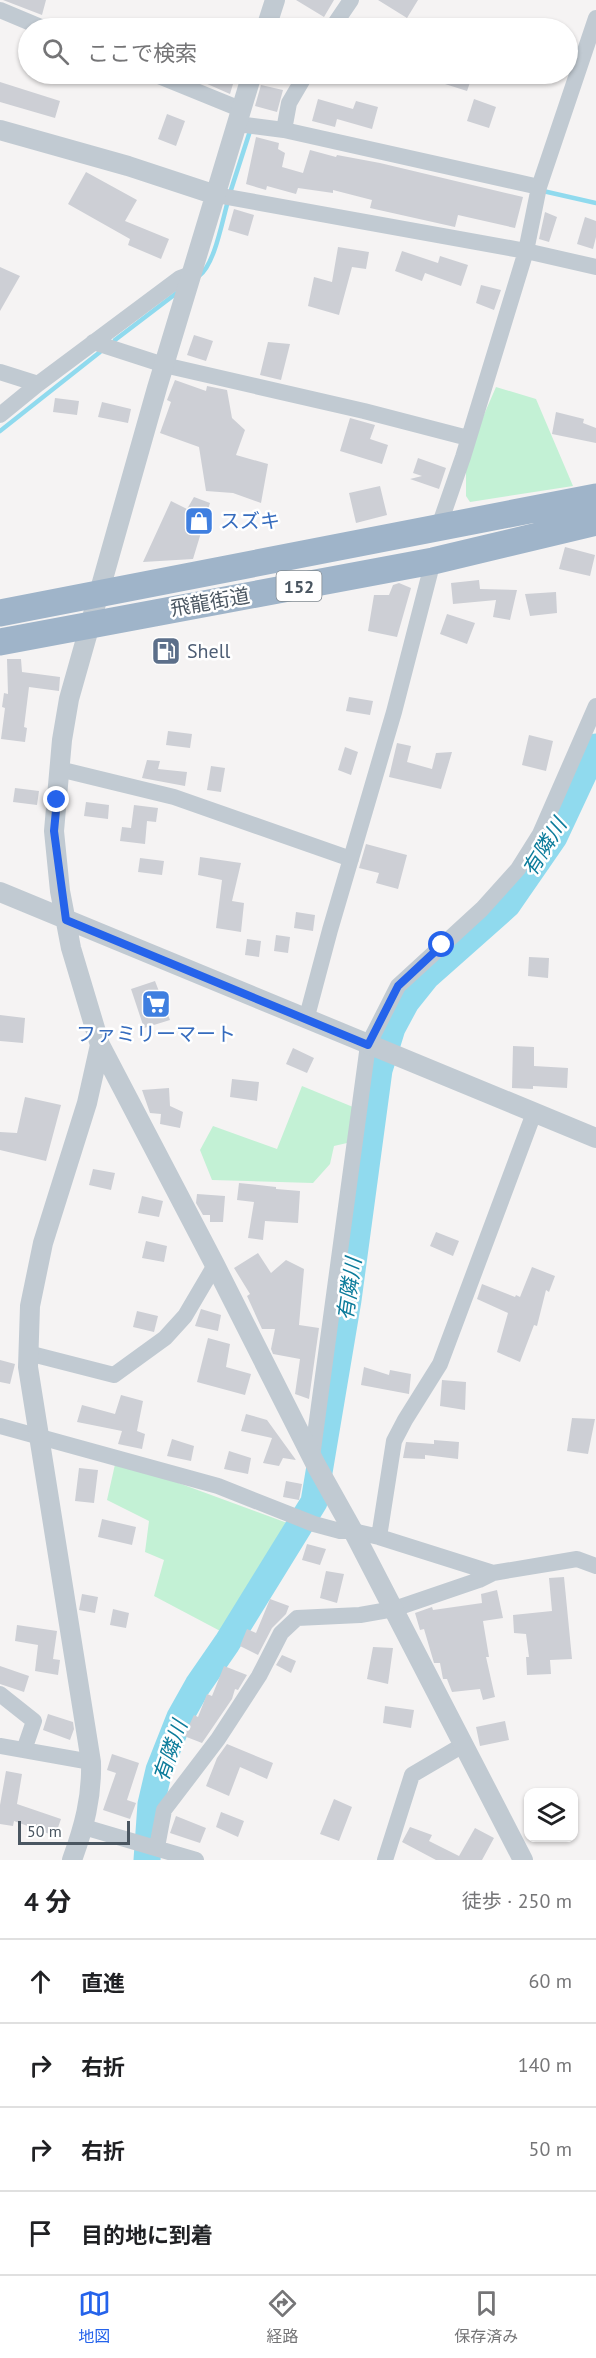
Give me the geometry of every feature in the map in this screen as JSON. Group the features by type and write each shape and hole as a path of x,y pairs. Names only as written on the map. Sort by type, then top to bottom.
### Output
{"highway":[{"name":"飛龍街道","path":"0,613 596,497"},
{"name":"飛龍街道","path":"0,642 433,561 596,522"}],"street":[{"path":"0,5 1,0"},
{"path":"269,18 275,0"},
{"path":"339,18 351,0"},
{"path":"0,10 19,18"},
{"path":"578,71 596,18"},
{"path":"174,84 239,117 284,130 539,187"},
{"path":"249,84 164,365 69,699 59,769 54,831 66,920 71,948 100,1045 326,1485 394,1609 523,1860"},
{"path":"284,130 289,103 300,84"},
{"path":"438,529 526,251 539,187 574,84"},
{"path":"0,130 128,166 216,195 526,251 596,267"},
{"path":"0,415 93,342 180,278 191,274"},
{"path":"93,342 164,365 364,411 468,438"},
{"path":"0,372 38,384"},
{"path":"306,1020 394,712 433,561"},
{"path":"314,1461 371,1046 398,986 482,909 518,869 540,834 596,706"},
{"path":"59,769 174,797 351,859"},
{"path":"0,892 596,1138"},
{"path":"72,1860 84,1827 90,1801 91,1762 38,1436 28,1353 30,1306 43,1243 87,1103 100,1045"},
{"path":"379,1537 394,1441 440,1365 534,1113"},
{"path":"28,1353 114,1376 165,1338 185,1316 215,1265"},
{"path":"0,1426 218,1486 314,1524 379,1537 493,1572"},
{"path":"149,1845 164,1810 218,1739 259,1676 281,1632 297,1618 360,1615 394,1609 479,1580 493,1572 577,1558 596,1566"},
{"path":"0,1694 34,1721 24,1750"},
{"path":"385,1860 412,1775 464,1745"},
{"path":"0,1746 91,1762"},
{"path":"84,1827 196,1860"}],"green space":[{"path":"496,387 536,399 573,486 470,502 466,496 466,456"},
{"path":"302,1086 353,1107 347,1143 334,1146 330,1164 313,1183 212,1180 200,1150 213,1126 277,1149"},
{"path":"116,1460 290,1524 224,1633 154,1596 164,1560 145,1552 149,1521 107,1500"}],"building":[{"path":"3,0 46,0 42,15"},
{"path":"296,0 334,0 324,17"},
{"path":"378,0 418,0 407,18"},
{"path":"0,82 60,101 55,118 0,102"},
{"path":"207,84 233,84 230,94"},
{"path":"445,84 469,84 467,91"},
{"path":"261,85 283,90 277,112 255,106"},
{"path":"318,99 353,109 356,101 378,107 372,129 337,119 335,127 312,121"},
{"path":"474,99 496,107 489,128 467,121"},
{"path":"167,114 185,121 176,146 158,139"},
{"path":"256,137 279,143 278,149 285,153 282,167 303,173 310,150 336,157 337,155 380,163 523,197 515,228 458,215 455,227 370,208 372,200 333,190 333,193 298,188 296,194 267,186 266,190 246,184"},
{"path":"86,172 137,200 125,221 169,239 161,259 128,245 130,239 68,204"},
{"path":"234,209 254,215 248,236 228,230"},
{"path":"545,212 557,217 549,242 539,239"},
{"path":"585,217 596,221 593,249 577,244"},
{"path":"338,247 369,252 366,269 352,267 339,315 308,306 314,277 332,282"},
{"path":"402,251 438,263 440,256 468,265 461,286 425,273 422,281 395,271"},
{"path":"0,267 20,276 0,311"},
{"path":"481,285 501,290 494,310 476,303"},
{"path":"194,335 213,341 206,361 187,355"},
{"path":"268,342 290,344 281,380 260,375"},
{"path":"175,380 206,391 207,386 227,390 232,418 245,430 236,455 268,464 261,503 233,493 206,491 199,447 160,433 171,402 167,400"},
{"path":"55,398 79,401 77,415 53,412"},
{"path":"102,402 131,409 128,423 98,417"},
{"path":"556,412 584,419 583,423 596,428 596,443 552,434"},
{"path":"350,418 375,425 370,439 388,445 382,464 340,451"},
{"path":"418,458 446,468 439,489 410,479 422,476 413,473"},
{"path":"380,486 387,515 356,523 349,493"},
{"path":"194,497 210,503 193,559 143,562 171,501 187,509"},
{"path":"565,547 595,555 590,576 559,569"},
{"path":"479,580 480,589 517,590 510,620 493,617 496,600 453,604 451,583"},
{"path":"399,583 411,588 397,637 368,631 374,595 389,595 393,585"},
{"path":"556,592 557,613 530,616 525,594"},
{"path":"447,614 475,623 467,644 440,634"},
{"path":"7,659 21,659 22,672 60,677 59,691 29,687 24,727 27,728 25,742 1,739 5,708 2,707 4,693 8,694"},
{"path":"349,697 373,701 370,715 346,711"},
{"path":"168,731 192,734 190,748 166,745"},
{"path":"529,735 553,741 546,771 522,765"},
{"path":"397,743 411,746 407,762 432,769 436,753 452,752 441,789 389,777"},
{"path":"345,747 358,752 351,775 338,770"},
{"path":"147,760 160,761 158,769 187,772 185,786 142,778"},
{"path":"211,766 225,768 221,792 207,790"},
{"path":"15,788 39,791 37,805 13,802"},
{"path":"86,802 109,805 108,819 84,816"},
{"path":"134,805 158,808 156,822 147,821 145,844 120,841 122,827 131,828"},
{"path":"366,844 407,855 398,889 376,883 379,873 359,868"},
{"path":"200,857 241,863 232,901 244,903 241,932 216,928 222,880 198,875"},
{"path":"140,858 164,861 162,875 138,872"},
{"path":"296,912 315,915 313,931 294,928"},
{"path":"276,935 290,937 288,953 274,951"},
{"path":"247,939 261,941 259,957 245,955"},
{"path":"529,957 549,958 548,978 528,976"},
{"path":"155,981 170,1020 144,1028 131,989"},
{"path":"0,1015 25,1018 23,1043 0,1041"},
{"path":"513,1046 534,1047 534,1066 568,1068 567,1088 533,1086 533,1089 512,1088"},
{"path":"293,1048 314,1058 307,1073 286,1064"},
{"path":"232,1079 259,1082 257,1101 230,1097"},
{"path":"169,1088 170,1106 183,1112 180,1128 160,1124 161,1114 150,1113 142,1090"},
{"path":"25,1097 61,1105 46,1161 0,1150 0,1132 17,1133"},
{"path":"93,1169 115,1173 111,1190 89,1185"},
{"path":"239,1183 300,1191 298,1223 265,1221 263,1240 248,1238 254,1202 237,1200"},
{"path":"197,1194 225,1196 223,1222 210,1222 210,1215 203,1215 196,1203"},
{"path":"142,1196 163,1201 159,1217 138,1213"},
{"path":"436,1232 459,1241 453,1256 430,1246"},
{"path":"146,1241 167,1246 164,1262 142,1258"},
{"path":"258,1253 271,1273 286,1260 304,1269 299,1325 319,1328 309,1399 295,1394 300,1359 273,1354 271,1349 275,1329 262,1329 247,1296 250,1294 234,1268"},
{"path":"532,1267 555,1276 549,1292 546,1290 537,1326 534,1325 520,1362 497,1352 508,1313 477,1299 482,1284 520,1297"},
{"path":"201,1309 221,1315 218,1331 195,1326"},
{"path":"137,1311 158,1316 154,1332 133,1327"},
{"path":"208,1338 230,1344 226,1367 251,1374 245,1395 197,1382"},
{"path":"0,1360 15,1364 10,1384 0,1382"},
{"path":"364,1367 389,1375 390,1370 411,1374 409,1394 361,1385"},
{"path":"442,1380 466,1382 465,1410 440,1406"},
{"path":"121,1395 143,1401 137,1431 145,1434 142,1449 118,1444 122,1431 77,1422 82,1405 115,1414"},
{"path":"246,1414 267,1420 296,1460 283,1458 279,1466 263,1463 272,1438 241,1431"},
{"path":"572,1418 595,1419 588,1454 567,1451"},
{"path":"172,1439 194,1446 191,1461 167,1456"},
{"path":"434,1440 459,1442 458,1459 425,1455 425,1459 403,1458 406,1442 434,1444"},
{"path":"229,1451 251,1458 248,1474 224,1469"},
{"path":"79,1468 98,1470 94,1503 75,1501"},
{"path":"286,1481 302,1484 299,1500 283,1497"},
{"path":"102,1519 136,1527 132,1545 98,1537"},
{"path":"307,1544 326,1549 320,1565 302,1560"},
{"path":"326,1571 344,1574 337,1603 320,1598"},
{"path":"564,1577 572,1659 550,1660 551,1674 527,1675 526,1657 529,1657 526,1634 514,1633 513,1615 552,1611 549,1578"},
{"path":"497,1590 503,1618 483,1621 489,1657 486,1657 495,1697 483,1700 480,1689 452,1692 447,1679 443,1679 440,1663 434,1663 424,1629 420,1630 415,1613 432,1607 433,1610 482,1603 481,1594"},
{"path":"82,1594 98,1597 95,1613 79,1610"},
{"path":"270,1599 289,1606 286,1614 272,1628 258,1655 240,1646 247,1629 256,1633"},
{"path":"113,1609 129,1613 126,1628 110,1625"},
{"path":"17,1625 57,1631 53,1659 60,1660 58,1675 35,1671 38,1645 15,1641"},
{"path":"373,1647 393,1648 388,1684 367,1679"},
{"path":"282,1655 296,1661 291,1673 276,1665"},
{"path":"0,1666 29,1676 24,1692 0,1684"},
{"path":"224,1666 247,1675 238,1690 235,1689 232,1699 202,1743 184,1736 194,1715 198,1717 207,1694 212,1696"},
{"path":"385,1706 414,1710 411,1728 383,1723"},
{"path":"48,1714 73,1722 74,1729 70,1740 43,1730"},
{"path":"505,1721 509,1740 480,1746 476,1727"},
{"path":"227,1744 273,1763 267,1779 240,1767 229,1796 206,1786 217,1758"},
{"path":"112,1754 139,1763 127,1800 136,1803 130,1819 103,1810 116,1773 107,1770"},
{"path":"6,1771 22,1774 17,1804 61,1819 55,1836 14,1821 13,1826 0,1824 0,1805"},
{"path":"334,1799 352,1807 339,1841 320,1834"},
{"path":"221,1812 244,1821 238,1837 216,1827"},
{"path":"176,1816 206,1828 200,1843 170,1833"},
{"path":"410,1827 432,1835 429,1841 459,1856 475,1828 494,1838 482,1860 436,1860 402,1842"}],"waterway":[{"path":"230,193 250,131"},
{"path":"543,191 596,203"},
{"path":"199,276 205,270 214,252 228,201"},
{"path":"115,340 178,292"},
{"path":"0,431 100,352"},
{"name":"有隣川","path":"147,1860 151,1804 159,1770 180,1717 314,1502 348,1300 379,1070 392,1028 406,1002 426,977 507,905 554,837 596,747"}],"place":[{"name":"スズキ","path":"199,521"},
{"name":"Shell","path":"166,651"},
{"name":"ファミリーマート","path":"156,1004"}],"route":[{"path":"57,800 54,831 60,891 66,920 368,1045 398,986 442,945"}]}
